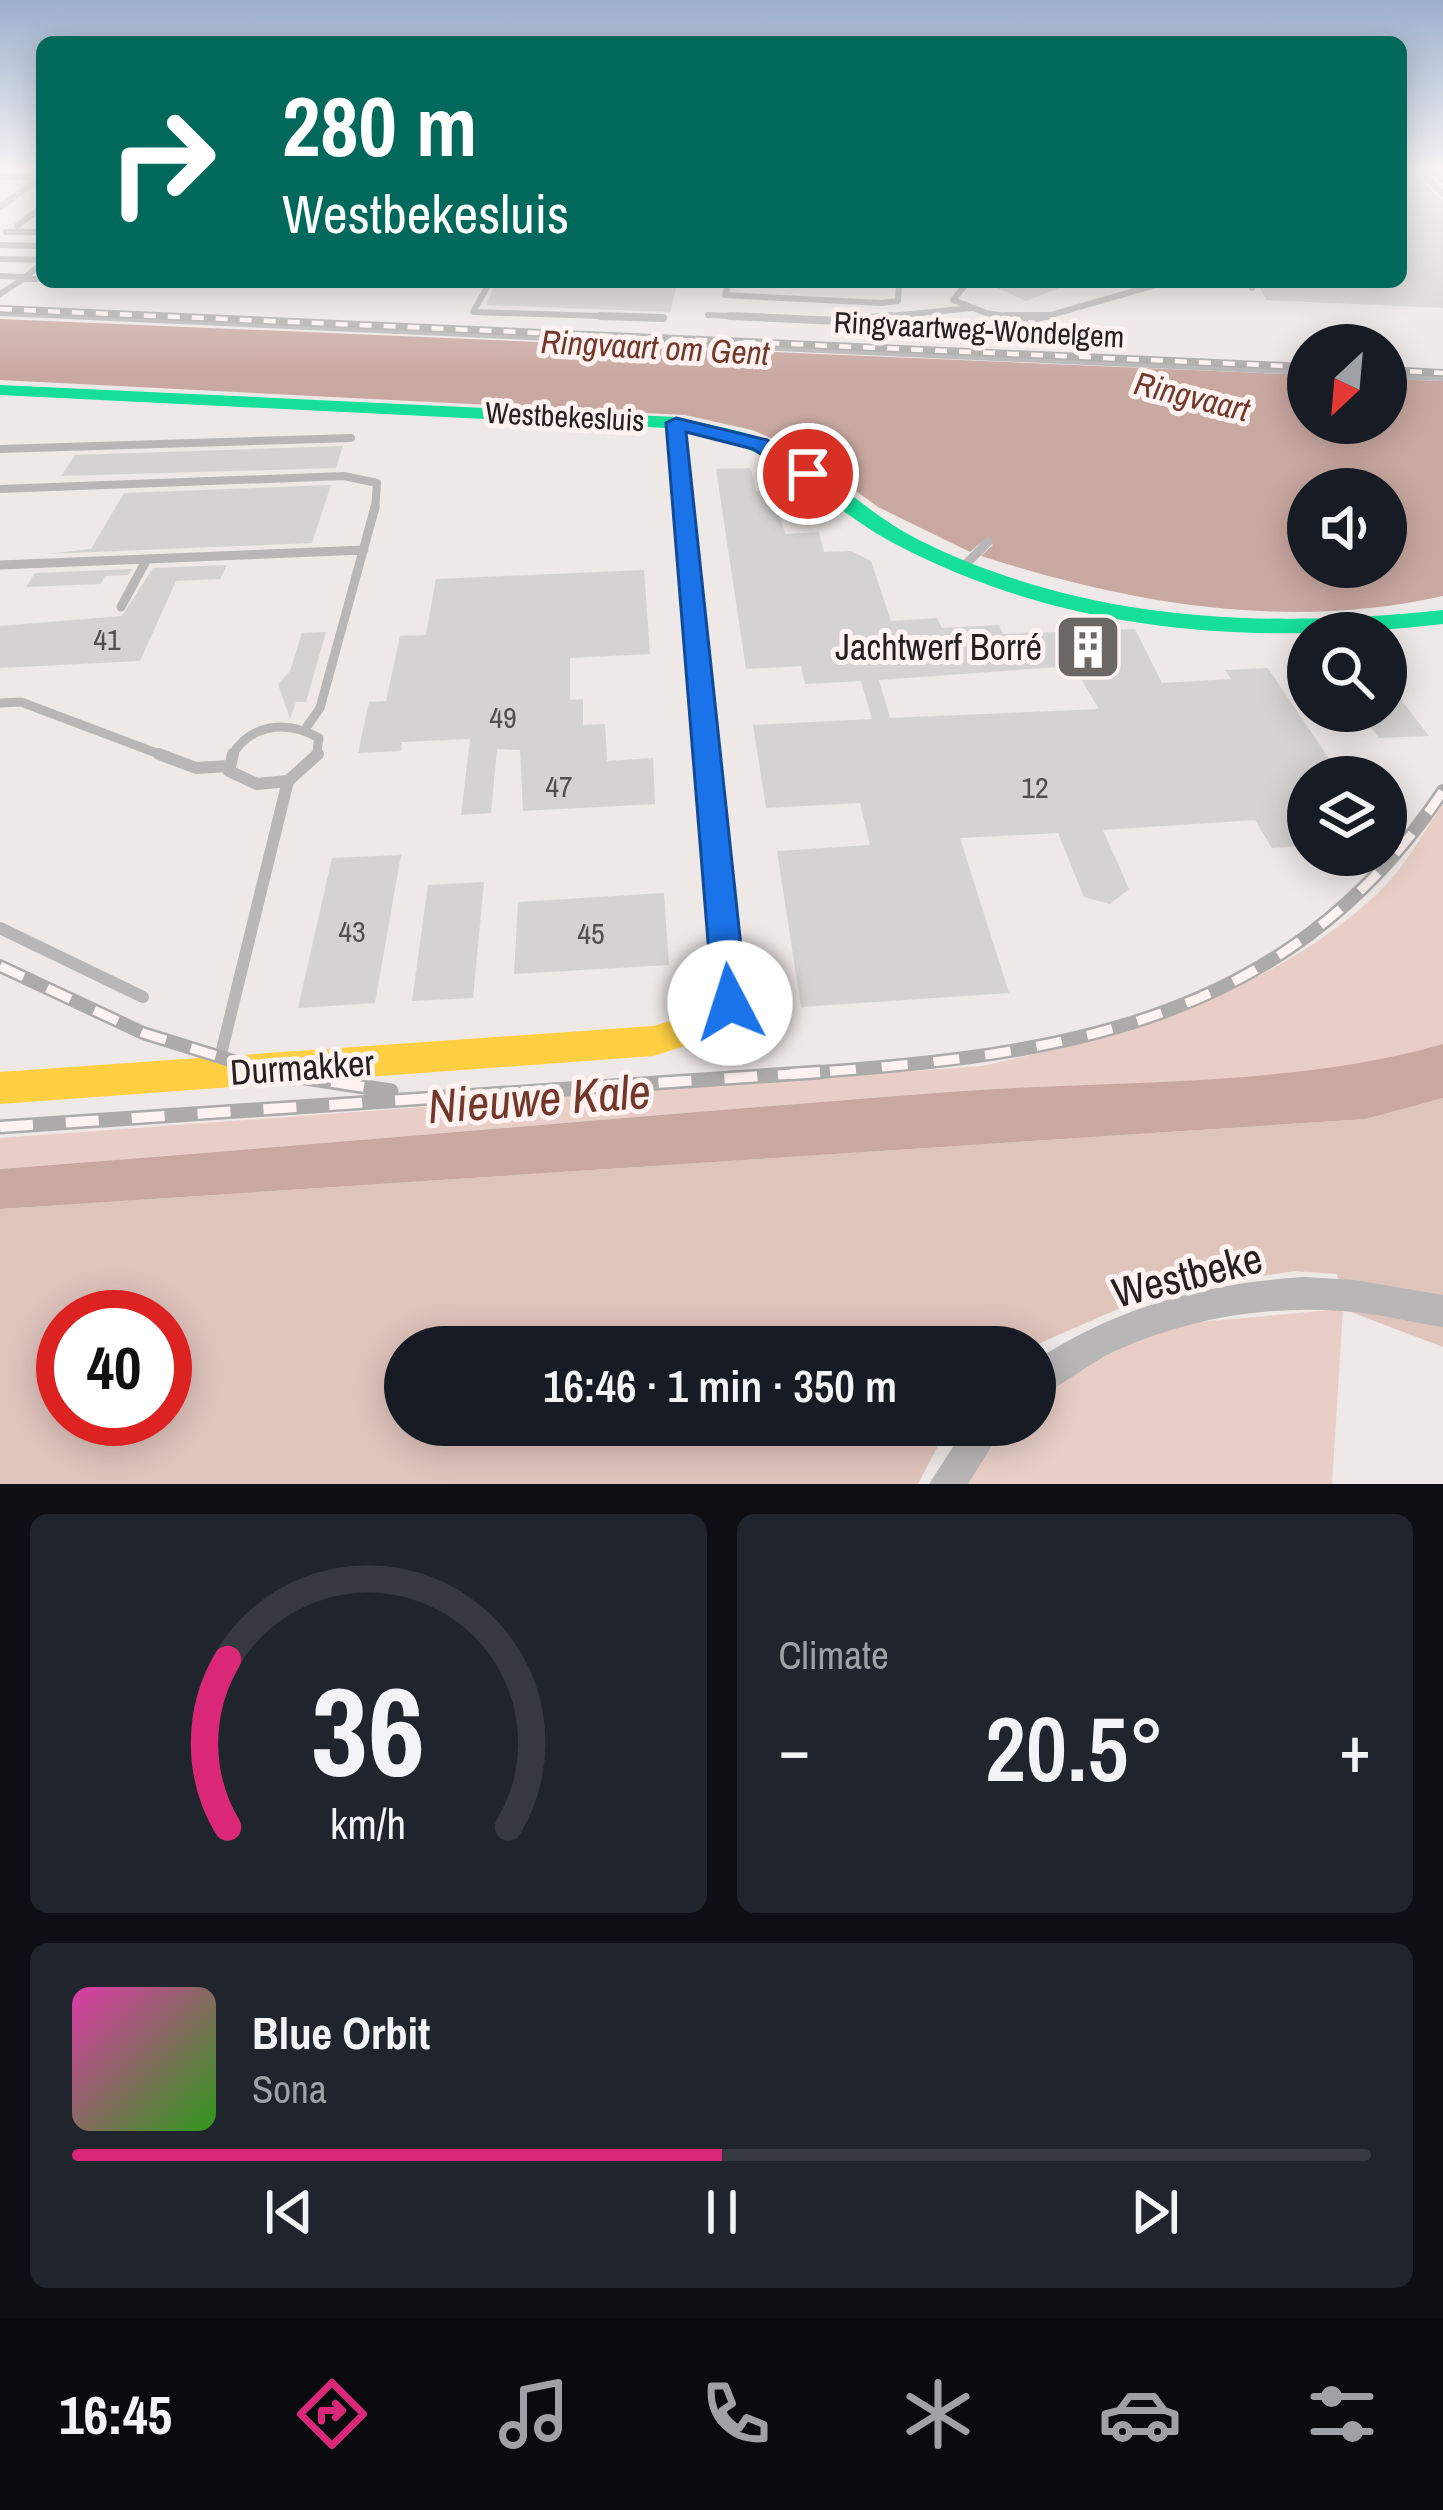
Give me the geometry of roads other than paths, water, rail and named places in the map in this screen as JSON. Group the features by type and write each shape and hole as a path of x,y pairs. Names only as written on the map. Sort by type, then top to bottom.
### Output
{"street":[{"name":"Ringvaartweg-Wondelgem","path":"0,313 1287,370"},
{"path":"1407,376 1443,377"},
{"name":"Westbekesluis","path":"0,390 676,423 713,429 775,452 865,518 962,568 1088,606 1185,625 1344,630 1443,617"},
{"name":"Durmakker","path":"0,1088 653,1041 694,1033 730,1003 676,423"},
{"name":"Westbeke","path":"1056,1367 1079,1351 1113,1338 1242,1300 1339,1294 1443,1311"},
{"path":"947,1484 973,1446"}],"lane":[{"path":"0,245 36,246"},
{"path":"0,259 36,262"},
{"path":"0,291 36,267"},
{"path":"0,276 36,279"},
{"path":"487,288 473,312 663,318"},
{"path":"728,288 725,295 882,304 898,301 899,288"},
{"path":"793,298 794,288"},
{"path":"963,288 953,300 1033,320 1145,288"},
{"path":"708,315 838,321 972,308"},
{"path":"0,449 351,438"},
{"path":"0,489 365,477 380,491 320,708 306,728"},
{"path":"962,568 988,542"},
{"path":"0,565 364,550"},
{"path":"121,607 147,559"},
{"path":"0,703 21,702 196,768 229,766"},
{"path":"306,728 319,738 320,754 309,769 288,782 242,783 229,766 229,755 242,740 262,729 306,728"},
{"path":"217,1074 288,782"},
{"path":"0,928 143,998"}],"water":[{"name":"Ringvaart","path":"0,319 1287,374 1287,444 1407,444 1407,380 1443,381 1443,596 1385,606 1268,611 1152,599 1095,587 981,556 993,545 984,540 970,552 878,507 799,450 752,430 685,415 0,380"},
{"path":"1443,1044 1443,1098 1366,1119 0,1209 0,1169 948,1092 1260,1076 1322,1069"}],"railway":[{"path":"0,309 1287,366"},
{"path":"1407,371 1443,373"},
{"path":"778,1075 972,1057 1064,1041 1151,1017 1233,982 1309,935 1379,872 1443,791"},
{"path":"0,966 143,1033 271,1073"},
{"path":"266,1072 271,1073"},
{"path":"0,1127 820,1072"},
{"path":"271,1073 391,1091"},
{"path":"271,1073 278,1075"}],"place":[{"name":"Jachtwerf Borré","path":"1088,647"}],"water label":[{"name":"Ringvaart om Gent","path":"655,347"},
{"name":"Nieuwe Kale","path":"539,1098"}]}
